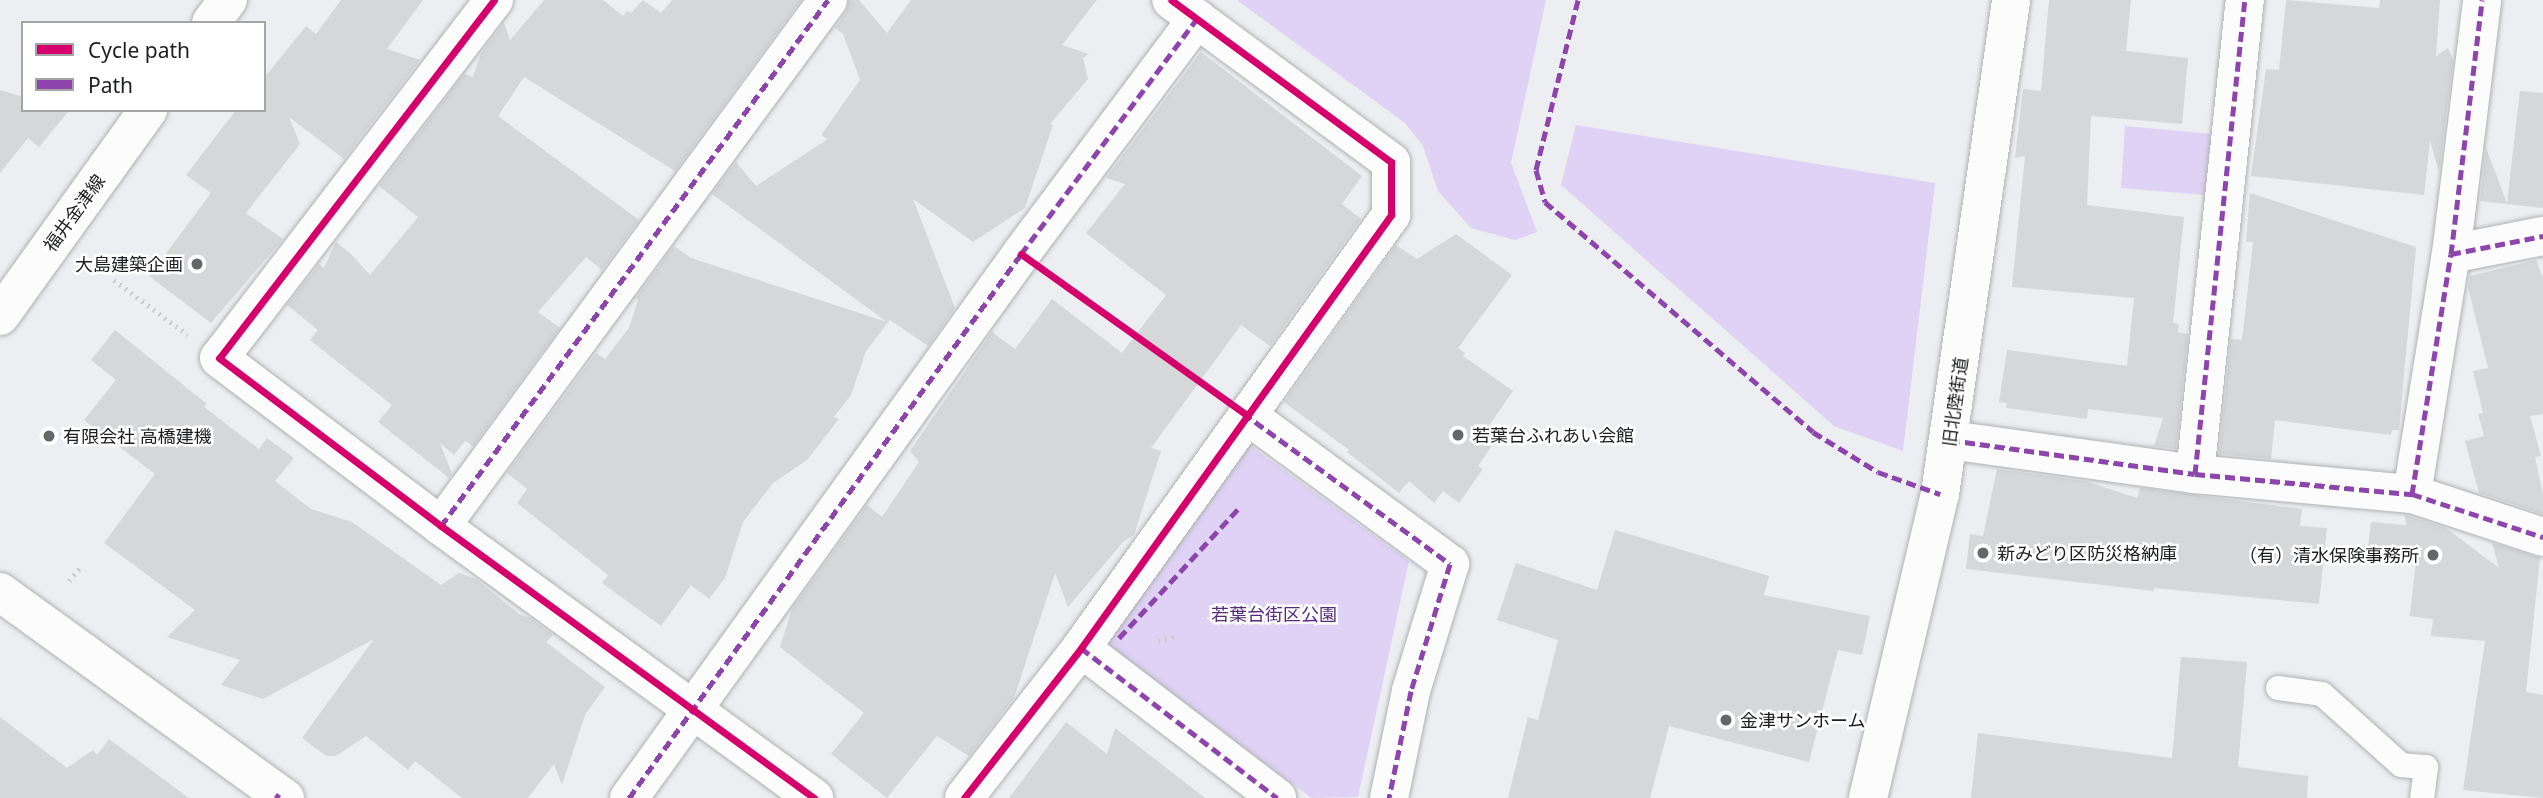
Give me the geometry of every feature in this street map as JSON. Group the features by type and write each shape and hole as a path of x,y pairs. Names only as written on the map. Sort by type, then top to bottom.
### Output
{"street":[{"path":"212,21 228,0"},
{"path":"494,0 219,359 441,526 814,798"},
{"path":"441,526 828,0"},
{"name":"旧北陸街道","path":"1868,798 1940,494 1950,440 2011,0"},
{"path":"2195,474 2245,0"},
{"path":"2412,494 2451,254 2482,0"},
{"path":"629,798 1021,254 1184,10 1391,162 1391,215 1081,648 964,798"},
{"name":"福井金津線","path":"0,316 147,112"},
{"path":"2451,254 2543,236"},
{"path":"1247,415 1450,565 1411,691 1390,798"},
{"path":"1950,440 2195,474 2412,494 2543,537"},
{"path":"0,592 280,797"},
{"path":"1081,648 1277,798"}],"lane":[{"path":"2278,688 2322,694 2401,765 2426,767 2422,798"}],"path":[{"path":"114,280 219,359"},
{"path":"69,581 81,566"},
{"path":"1158,641 1173,637"}],"green space":[{"path":"1237,0 1546,0 1511,163 1537,232 1515,240 1471,228 1438,191 1423,146 1405,123"},
{"path":"1576,125 1935,183 1903,451 1834,426 1561,185"},
{"path":"2125,126 2212,134 2205,195 2121,188"},
{"name":"若葉台街区公園","path":"1248,444 1409,561 1358,797 1312,798 1103,646"}],"building":[{"path":"341,0 423,0 387,49 420,60 344,159 289,117 300,144 246,213 283,239 211,323 149,276 211,193 186,175 234,112 266,112 266,76 306,26 316,34"},
{"path":"544,0 603,0 623,16 627,11 631,13 643,0 661,13 672,0 801,0 675,171 524,77 498,116 639,220 602,270 586,257 538,312 560,328 473,446 465,441 454,455 440,443 452,474 449,478 378,422 392,405 310,340 318,330 287,305 319,264 324,268 336,242 370,275 418,217 379,186 464,74 473,77 481,53 504,23 510,40"},
{"path":"849,0 859,0 887,33 911,0 1097,0 1062,45 1089,54 1083,58 1088,79 1050,124 1053,125 1025,208 973,242 913,199 955,308 928,346 890,320 866,351 851,395 834,417 839,419 807,460 773,483 743,522 725,578 709,599 691,585 661,626 602,583 608,575 517,503 527,489 507,473 596,353 605,359 629,328 638,300 636,298 674,246 691,258 887,322 712,194 736,162 756,186 828,139 821,135 860,80 843,34 835,28 846,12"},
{"path":"2049,0 2131,0 2126,51 2188,58 2182,124 2091,116 2087,205 2184,217 2173,323 2179,324 2178,332 2188,334 2176,449 2154,446 2163,418 2088,409 2087,419 2006,408 2007,403 1999,402 2007,350 2127,366 2134,298 2012,287 2025,156 2015,158 2023,89 2041,91"},
{"path":"2286,0 2379,8 2380,0 2440,0 2436,56 2448,48 2453,60 2439,172 2430,141 2424,195 2251,176 2266,69 2279,70"},
{"path":"1201,52 1362,176 1342,204 1361,219 1270,346 1241,325 1151,448 1161,451 1134,535 1124,541 1068,607 1055,573 1014,698 969,756 937,736 887,798 831,754 864,713 780,647 792,609 867,505 882,517 919,462 910,451 992,332 1015,349 1052,299 1122,353 1166,295 1086,233 1125,184 1106,178"},
{"path":"0,90 21,96 21,112 68,112 39,147 28,138 0,173"},
{"path":"2520,91 2543,93 2543,208 2480,201 2486,148 2507,203"},
{"path":"2250,193 2416,247 2399,430 2392,430 2391,435 2275,420 2271,459 2219,454 2231,339 2242,340 2253,242 2246,242"},
{"path":"1456,234 1512,275 1458,348 1465,353 1463,356 1513,391 1485,431 1497,438 1478,466 1483,469 1459,503 1443,491 1434,503 1409,481 1399,493 1347,452 1349,450 1284,402 1396,245 1417,259"},
{"path":"2536,260 2543,278 2543,414 2530,416 2541,456 2535,457 2543,494 2543,514 2479,493 2465,441 2484,436 2478,414 2483,413 2473,371 2488,368 2468,287 2470,276"},
{"path":"115,330 207,404 204,407 259,449 267,438 294,458 275,481 311,509 352,522 441,585 459,573 476,579 519,614 530,618 553,635 546,642 605,687 585,715 562,785 554,764 528,798 462,798 415,761 408,770 366,736 336,756 326,756 302,738 374,639 263,699 221,685 240,660 167,637 195,610 104,543 155,474 84,420 116,380 91,360"},
{"path":"1997,469 2085,481 2137,498 2140,488 2302,509 2300,526 2327,528 2319,604 2154,588 2154,591 1966,569 1970,534 1983,536"},
{"path":"2405,515 2446,528 2499,568 2492,543 2540,558 2526,692 2543,695 2543,798 2463,790 2485,641 2431,636 2433,619 2410,616 2416,560 2367,554 2371,522 2406,525"},
{"path":"1615,530 1769,576 1764,595 1870,616 1862,655 1838,650 1809,762 1669,726 1650,798 1508,798 1528,717 1538,720 1558,640 1497,620 1516,563 1597,590"},
{"path":"2181,657 2247,662 2238,767 2308,776 2307,798 1971,798 1978,733 2172,758"},
{"path":"0,717 67,768 93,750 97,755 109,739 189,798 0,798"},
{"path":"1066,722 1107,754 1115,728 1205,798 1009,798"}],"marked path":[{"path":"441,526 828,0"},
{"path":"1578,0 1536,170 1545,202 1813,432 1878,472 1940,494"},
{"path":"2195,474 2245,0"},
{"path":"2412,494 2451,254 2482,0"},
{"path":"629,798 1021,254 1197,19"},
{"path":"2451,254 2543,236"},
{"path":"1243,413 1450,564 1411,691 1389,798"},
{"path":"1950,440 2195,474 2412,494 2543,537"},
{"path":"1119,638 1239,508"},
{"path":"1081,648 1277,798"},
{"path":"276,798 279,794"}],"cycle path":[{"path":"494,0 219,358 441,526 814,798"},
{"path":"964,798 1081,648 1391,215 1391,162 1171,0"},
{"path":"1021,254 1247,415"}],"place":[{"name":"大島建築企画","path":"197,264"},
{"name":"若葉台ふれあい会館","path":"1458,435"},
{"name":"有限会社 高橋建機","path":"49,436"},
{"name":"新みどり区防災格納庫","path":"1983,553"},
{"name":"（有）清水保険事務所","path":"2433,555"},
{"name":"金津サンホーム","path":"1726,720"}]}
